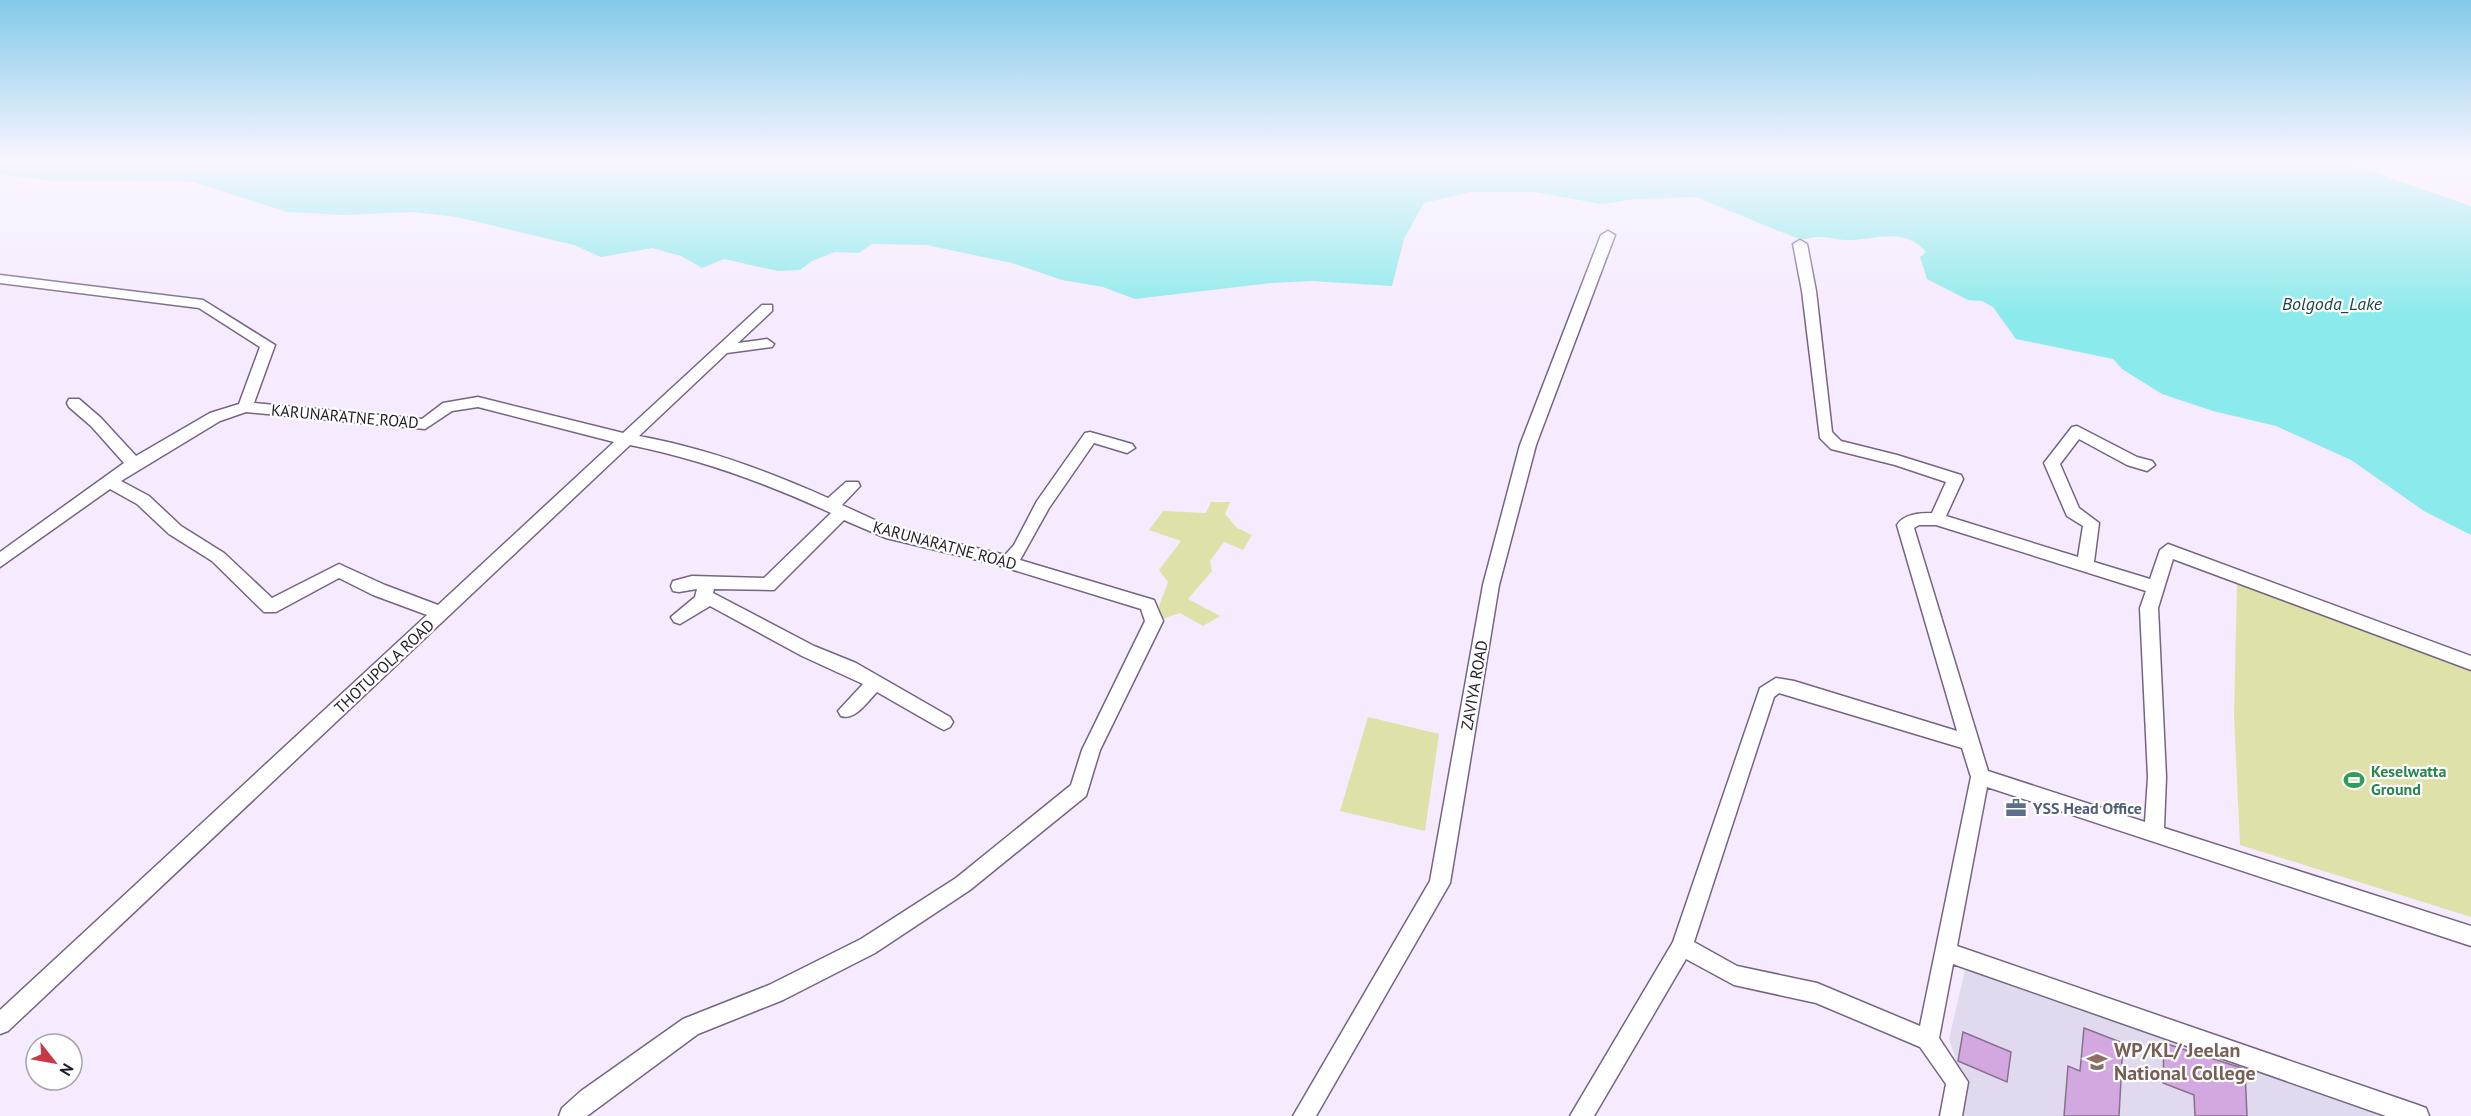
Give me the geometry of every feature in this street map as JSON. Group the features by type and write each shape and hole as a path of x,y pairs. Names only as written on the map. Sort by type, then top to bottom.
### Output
{"street":[{"name":"ZAVIYA ROAD","path":"1304,1116 1440,883 1491,585 1528,445 1608,235"},
{"path":"1800,244 1809,291 1825,434 1836,446 1898,460 1955,479 1945,506 1936,519"},
{"path":"0,279 203,304 268,345 245,407"},
{"name":"THOTUPOLA ROAD","path":"0,1024 767,308"},
{"path":"724,349 767,344"},
{"name":"KARUNARATNE ROAD","path":"0,561 135,465 215,417 245,407 425,424 448,407 478,402 611,436 679,449 778,482 886,532 1009,562 1148,605 1154,621 1091,750 1079,790 963,884 868,946 776,993 691,1026 589,1099 570,1116"},
{"path":"74,403 115,441 135,465"},
{"path":"2085,565 2091,524 2073,512 2052,463 2076,430 2132,461 2146,465"},
{"path":"1009,562 1020,549 1043,505 1090,437 1127,448"},
{"path":"110,482 143,500 175,530 218,557 270,607 339,570 379,590 441,613"},
{"path":"679,586 707,582 768,585 836,510 852,486"},
{"path":"1928,1040 1980,777 1905,525 1917,519 1936,519 2155,587"},
{"path":"2154,835 2157,777 2149,608 2168,550 2471,663"},
{"path":"703,600 707,582"},
{"path":"680,617 703,600 712,599 808,651 849,668 944,722"},
{"path":"847,711 875,682"},
{"path":"1581,1116 1682,946 1766,693 1776,685 1794,688 1970,743"},
{"path":"1980,777 2471,936"},
{"path":"1682,946 1734,975 1817,993 1928,1040 1957,1082 1951,1116"},
{"path":"1947,952 2418,1116"}],"shaded area":[{"path":"1211,502 1230,502 1225,514 1237,528 1252,535 1243,550 1224,542 1210,561 1212,571 1188,599 1220,616 1203,626 1180,613 1162,619 1159,606 1168,582 1159,570 1181,541 1149,530 1163,511 1206,513"},
{"name":"Keselwatta Ground","path":"2237,583 2471,668 2471,917 2240,845 2234,716"},
{"path":"1368,717 1439,734 1425,831 1340,811"},
{"name":"WP/KL/ Jeelan National College","path":"1966,966 2391,1116 1958,1116 1964,1085 1949,1039"}],"water":[{"path":"288,212 411,212 343,215"},
{"path":"414,212 1419,212 1404,239 1392,286 1311,281 1271,283 1135,299 1103,287 1062,280 1012,263 926,245 872,244 859,253 835,252 812,261 800,270 778,271 724,259 702,268 681,256 652,248 601,257 574,245 457,217"},
{"name":"Bolgoda_Lake","path":"1733,212 2471,212 2471,535 2424,511 2351,460 2276,426 2213,411 2162,394 2122,369 2113,359 2016,339 1993,307 1982,301 1968,300 1927,279 1920,257 1926,252 1909,239 1890,236 1851,240 1815,237 1801,240"}],"building":[{"path":"2084,1028 2123,1043 2119,1116 2064,1116 2068,1066 2080,1071"},
{"path":"1963,1032 2011,1052 2007,1082 1958,1061"},
{"path":"2164,1043 2245,1069 2247,1116 2195,1116 2194,1095 2163,1083"}],"place":[{"name":"Keselwatta Ground","path":"2354,780"},
{"name":"YSS Head Office","path":"2016,808"},
{"name":"WP/KL/ Jeelan National College","path":"2097,1062"}]}
